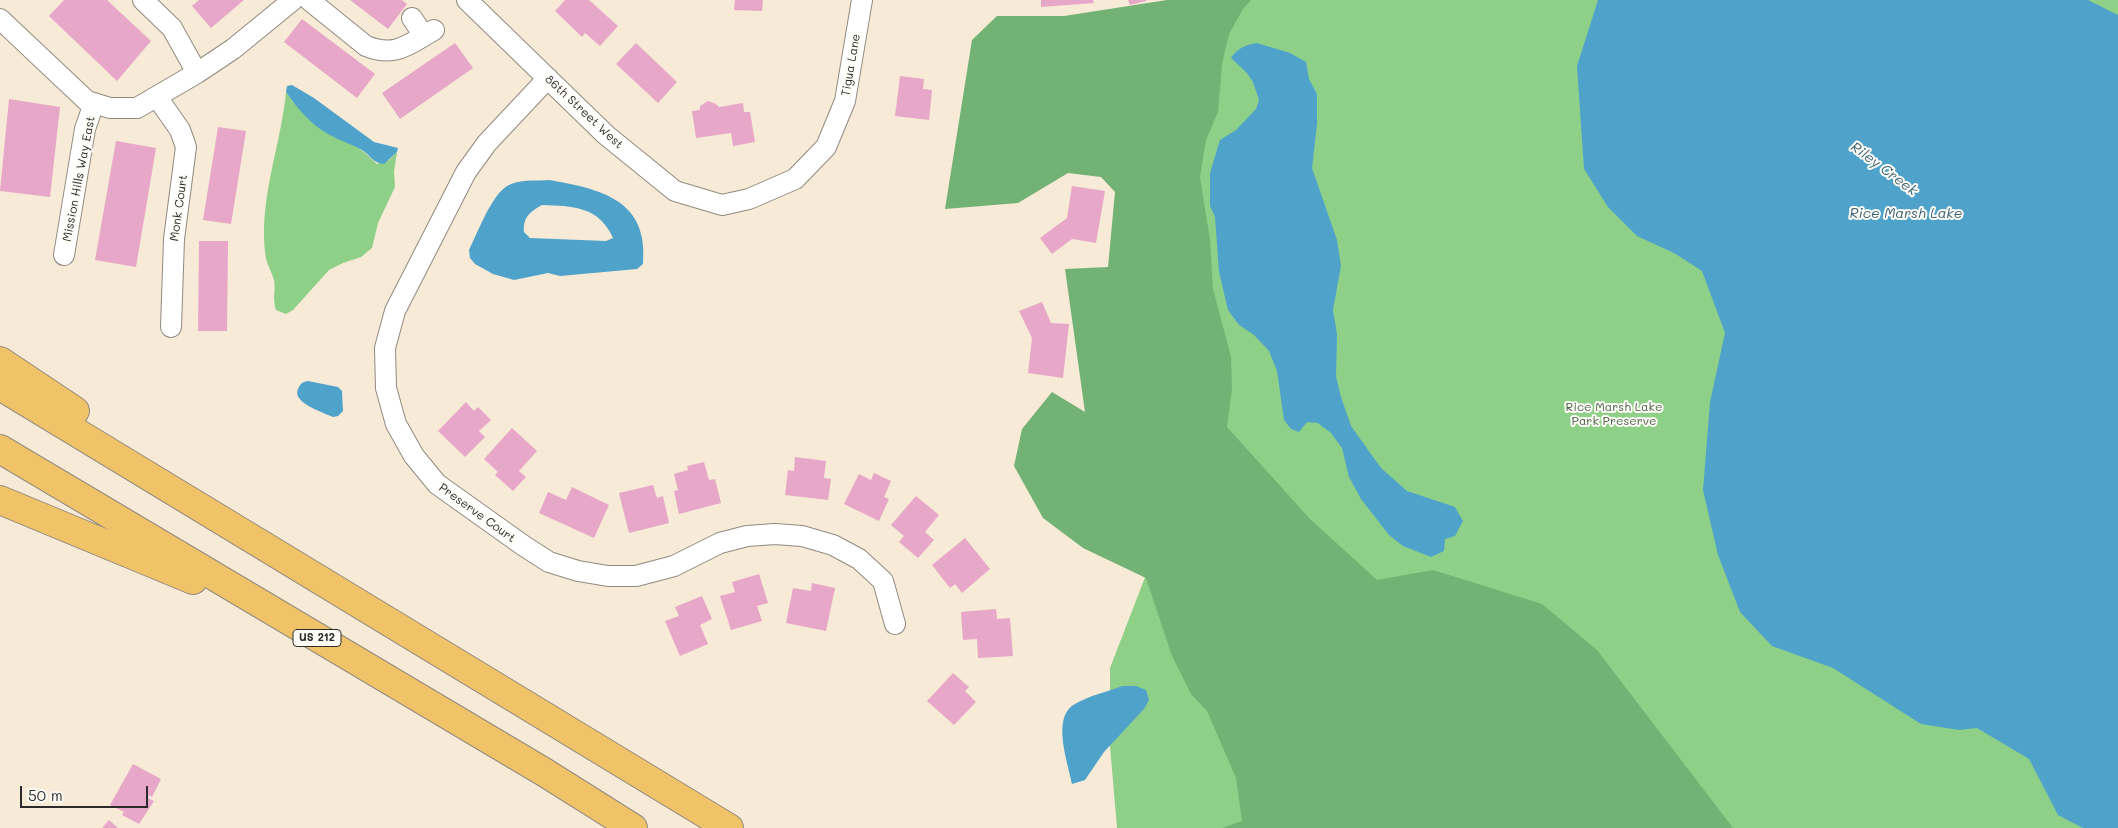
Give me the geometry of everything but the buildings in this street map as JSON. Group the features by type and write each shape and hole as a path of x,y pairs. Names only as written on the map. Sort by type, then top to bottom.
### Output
{"highway":[{"path":"0,361 148,460 214,516"},
{"path":"0,386 729,828"},
{"name":"US 212","path":"0,449 544,772 633,828"},
{"path":"0,500 282,617"}],"street":[{"path":"144,0 172,28 197,73"},
{"name":"Mission Hills Way East","path":"0,18 87,101 110,108 137,108 158,97 233,49 293,0"},
{"path":"309,0 366,46 386,52 401,50 429,33 412,18"},
{"name":"86th Street West","path":"467,0 606,135 675,192 715,203"},
{"name":"Tigua Lane","path":"715,203 722,205 749,198 794,180 826,147 845,101 862,0"},
{"name":"Preserve Court","path":"548,78 487,143 466,172 395,310 384,348 386,388 396,424 414,456 437,484 549,562 578,571 608,576 636,576 674,566 720,543 746,536 774,534 802,536 833,545 859,559 883,580 895,624"},
{"name":"Monk Court","path":"158,97 180,130 186,147 174,240 171,327"},
{"name":"Mission Hills Way East","path":"64,255 85,130 94,103"}],"green space":[{"path":"1167,0 1251,0 1243,9 1229,34 1222,64 1218,112 1206,140 1200,177 1210,240 1213,289 1231,357 1232,388 1227,427 1310,519 1377,580 1433,570 1542,604 1597,650 1733,828 1222,828 1242,821 1236,778 1207,711 1191,694 1172,656 1146,578 1083,548 1043,518 1014,466 1022,429 1052,392 1085,412 1065,269 1108,267 1115,192 1101,177 1068,173 1018,203 945,209 972,40 997,16 1064,16"},
{"name":"Rice Marsh Lake Park Preserve","path":"1188,0 2118,0 2118,828 1117,828 1110,746 1110,668 1166,523"},
{"path":"286,92 293,102 364,152 377,164 389,160 397,152 394,172 395,187 378,223 372,248 361,257 329,270 293,310 286,314 276,310 274,280 266,259 264,238 267,196"}],"water":[{"name":"Rice Marsh Lake","path":"1598,0 2088,0 2118,15 2118,828 2083,828 2058,815 2029,759 1977,728 1959,730 1921,724 1833,668 1772,646 1740,612 1718,555 1703,490 1710,402 1725,333 1702,271 1674,253 1637,236 1608,207 1584,169 1577,66"},
{"path":"1257,43 1290,53 1306,62 1309,79 1317,94 1317,124 1312,168 1337,240 1341,266 1333,310 1337,334 1336,376 1351,426 1381,468 1407,491 1455,507 1463,521 1455,536 1445,539 1444,551 1431,557 1403,546 1389,535 1361,499 1349,477 1342,448 1331,433 1318,423 1307,422 1299,432 1291,429 1284,420 1277,371 1269,351 1254,335 1239,325 1228,310 1219,272 1215,217 1210,206 1210,173 1220,140 1236,130 1256,109 1259,100 1253,82 1247,73 1231,58 1242,48"},
{"path":"292,85 314,98 374,142 398,148 397,152 384,164 381,164 362,150 323,131 305,116 286,92 287,86"},
{"path":"549,180 603,193 629,211 638,225 643,242 643,264 637,269 560,276 548,273 514,280 493,274 475,264 470,258 469,250 490,206 501,191 517,182","holes":["542,205 574,207 592,214 600,219 613,238 606,241 530,238 524,232 528,215"]},
{"path":"308,381 338,387 342,391 343,411 338,416 333,417 302,402 297,392 302,383"},
{"path":"1122,686 1136,686 1146,690 1149,700 1144,709 1104,752 1085,780 1072,784 1062,729 1068,710 1086,699"}],"water label":[{"name":"Riley Creek","path":"1884,169"}]}
